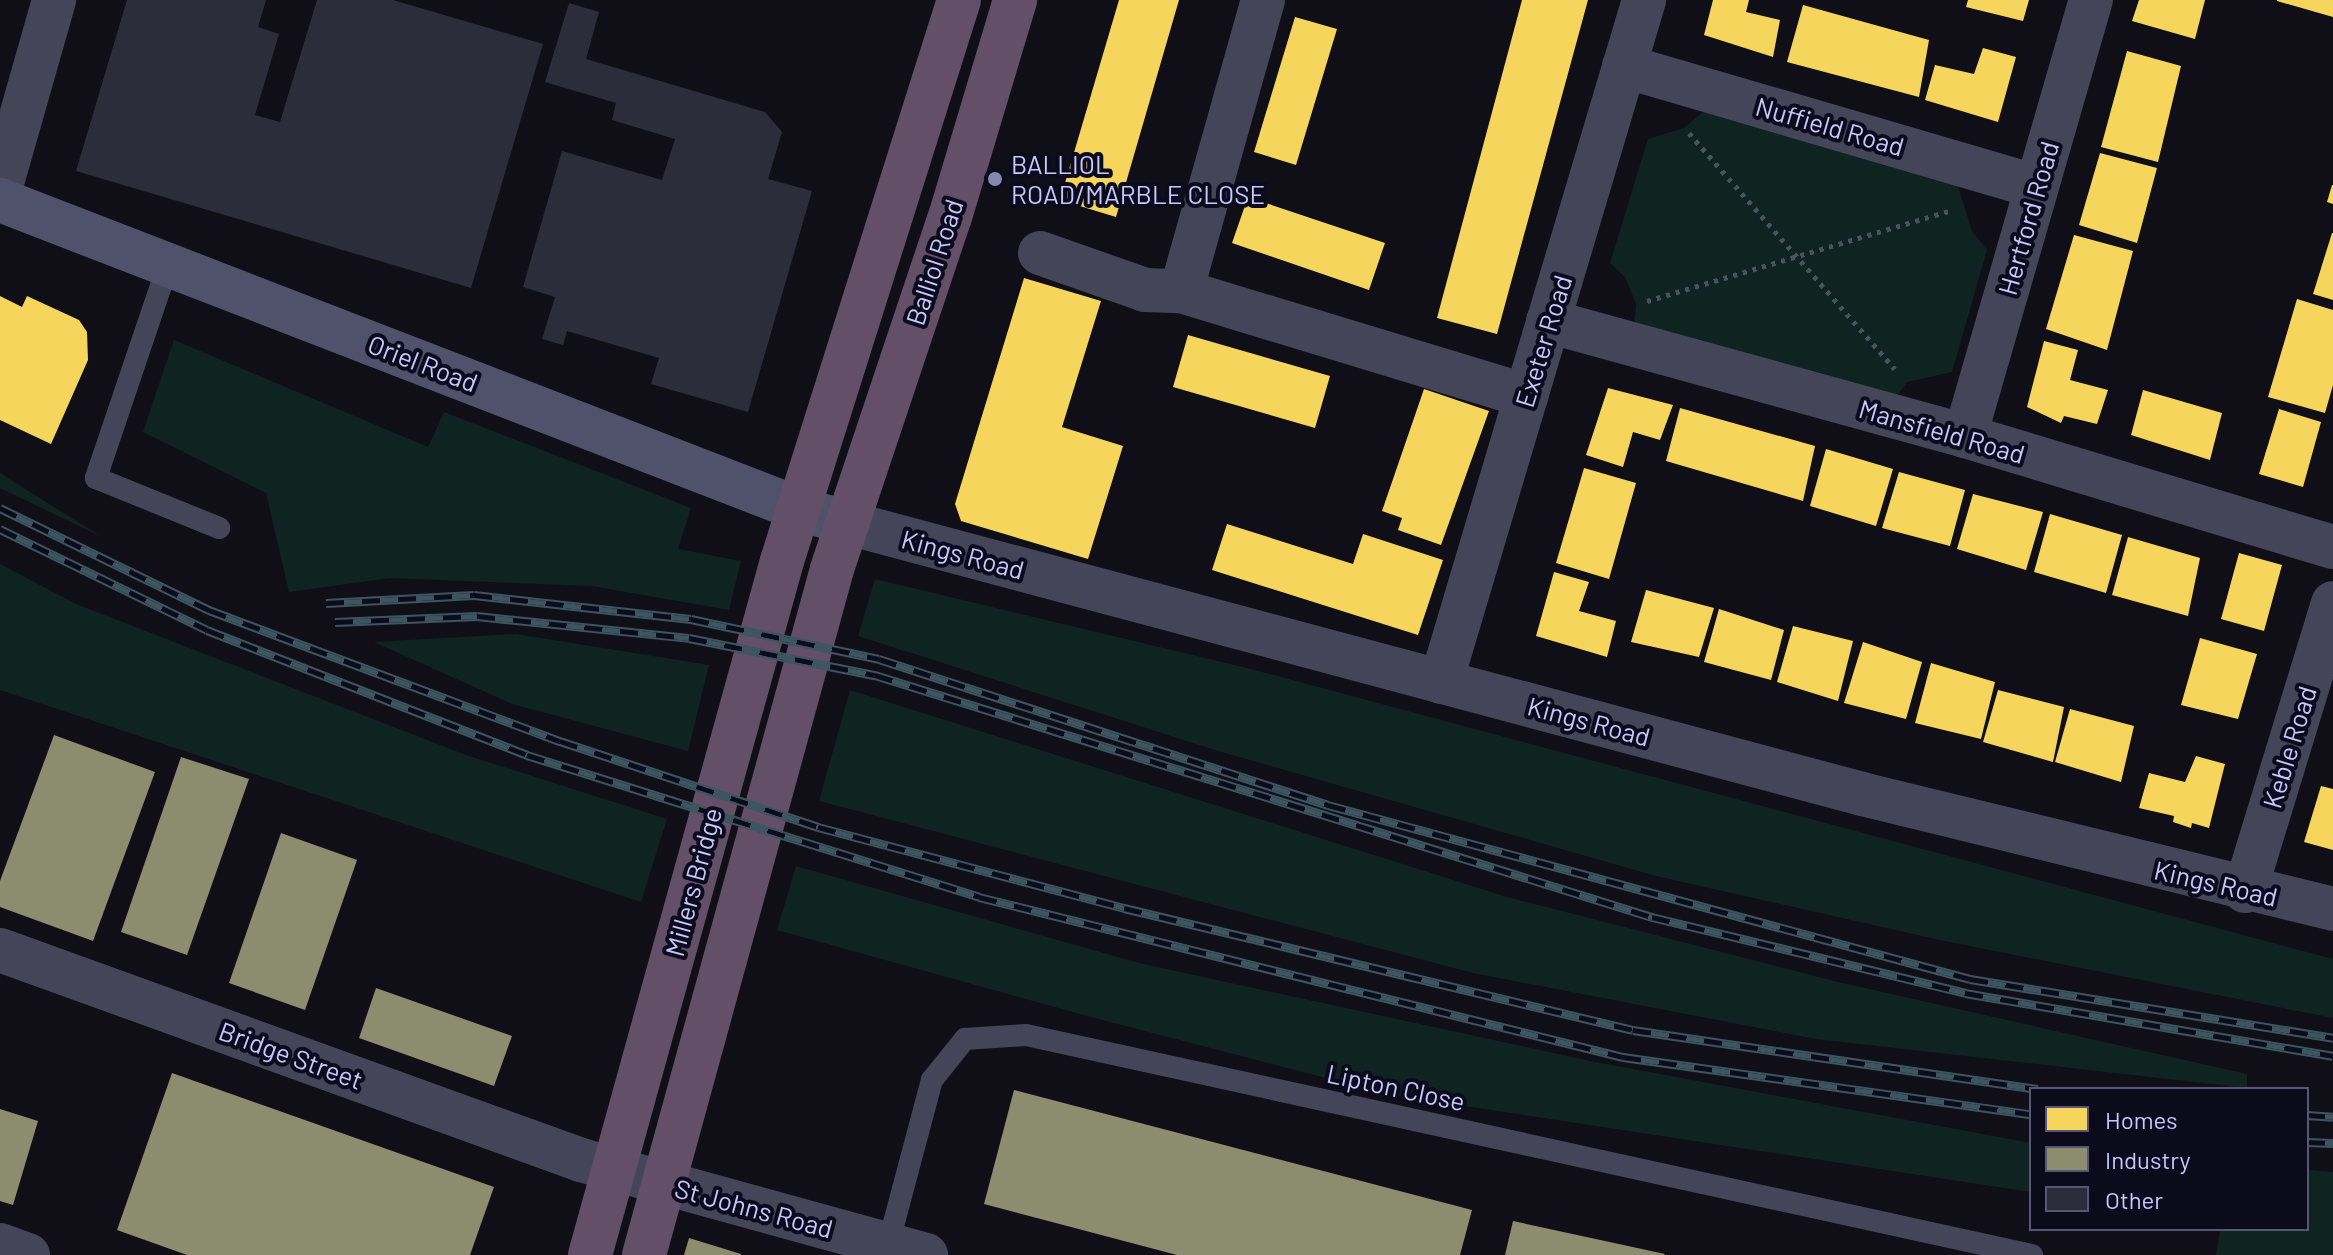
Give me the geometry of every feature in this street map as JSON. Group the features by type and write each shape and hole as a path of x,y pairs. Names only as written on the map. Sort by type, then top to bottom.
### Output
{"highway":[{"name":"Balliol Road","path":"799,509 959,0"},
{"name":"Balliol Road","path":"848,523 950,217 1015,0"},
{"name":"Millers Bridge","path":"590,1255 799,509"},
{"name":"Millers Bridge","path":"644,1255 832,569 848,523"}],"main road":[{"name":"Oriel Road","path":"0,200 799,509 848,523"}],"street":[{"path":"0,190 54,0"},
{"path":"1181,291 1263,0"},
{"name":"Exeter Road","path":"1441,682 1644,0"},
{"name":"Hertford Road","path":"1965,436 2091,0"},
{"name":"Nuffield Road","path":"1624,66 2037,187"},
{"path":"1040,253 1145,290 1181,291 1526,396"},
{"name":"Mansfield Road","path":"1548,321 1965,436 2333,547"},
{"name":"Kings Road","path":"848,523 1441,682 2245,891 2333,909"},
{"name":"Keble Road","path":"2245,891 2333,603"},
{"name":"Bridge Street","path":"0,950 581,1160"},
{"name":"St Johns Road","path":"581,1160 907,1250"},
{"path":"0,1245 28,1255"}],"lane":[{"path":"168,265 96,478 219,528"},
{"name":"Lipton Close","path":"907,1250 932,1080 965,1039 1026,1035 2032,1255"}],"path":[{"path":"1684,128 1907,382"},
{"path":"1636,304 1962,207"}],"green space":[{"path":"1705,110 1957,183 1972,231 1987,250 1952,372 1907,382 1893,401 1634,327 1636,304 1625,277 1610,263 1648,139 1684,128"},
{"path":"174,340 428,447 444,412 691,508 678,549 741,561 729,610 592,586 390,578 289,592 266,493 143,432"},
{"path":"0,473 102,537 0,488"},
{"path":"0,564 76,604 466,755 667,819 641,902 0,690"},
{"path":"875,579 1251,669 2333,959 2333,1018 1940,940 1656,876 1215,750 858,636"},
{"path":"516,634 709,665 688,751 512,704 374,642"},
{"path":"850,690 1507,897 1838,982 2247,1074 2247,1087 1816,1039 1473,973 819,801"},
{"path":"796,866 1139,963 1595,1062 2029,1143 2029,1192 1392,1095 1091,1017 777,930"},
{"path":"2309,1170 2333,1172 2333,1255 2216,1255 2220,1231 2309,1231"}],"building: Homes":[{"path":"1119,0 1179,0 1116,217 1060,200"},
{"path":"1522,0 1588,0 1497,334 1437,318"},
{"path":"1713,0 1749,0 1746,12 1780,20 1773,57 1704,35"},
{"path":"1968,0 2029,0 2023,21 1966,7"},
{"path":"2139,0 2205,0 2195,39 2132,21"},
{"path":"2333,0 2333,17 2277,1"},
{"path":"1803,5 1929,40 1919,97 1787,62"},
{"path":"1295,17 1337,29 1296,165 1254,152"},
{"path":"1983,48 2016,57 1998,122 1925,100 1935,65 1974,74"},
{"path":"2127,51 2181,66 2158,162 2101,147"},
{"path":"2100,153 2157,168 2137,243 2079,225"},
{"path":"2333,185 2333,204 2327,202"},
{"path":"1248,197 1385,243 1369,290 1232,243"},
{"path":"2333,233 2333,300 2313,294"},
{"path":"2074,235 2133,251 2107,350 2046,329"},
{"path":"1024,278 1101,301 1062,427 1123,446 1088,559 961,521 955,504"},
{"path":"0,296 22,307 27,296 79,320 87,332 88,360 51,444 0,420"},
{"path":"2297,299 2333,310 2333,385 2325,413 2268,397"},
{"path":"1188,335 1330,376 1315,428 1173,387"},
{"path":"2044,341 2078,350 2070,380 2108,390 2097,424 2064,416 2061,423 2027,407"},
{"path":"1608,388 1673,405 1660,440 1633,432 1623,467 1586,455"},
{"path":"1424,389 1489,411 1441,545 1398,530 1402,518 1382,511"},
{"path":"2143,390 2222,413 2210,460 2131,435"},
{"path":"1680,408 1815,446 1803,501 1666,461"},
{"path":"2279,409 2321,422 2303,487 2259,474"},
{"path":"1826,449 1893,469 1876,526 1810,506"},
{"path":"1584,468 1636,483 1609,579 1556,563"},
{"path":"1899,472 1965,490 1950,546 1882,528"},
{"path":"1973,494 2043,512 2026,570 1957,549"},
{"path":"2050,514 2122,535 2106,593 2034,572"},
{"path":"1227,524 1353,564 1363,534 1443,560 1418,635 1212,570"},
{"path":"2128,537 2200,558 2188,616 2112,595"},
{"path":"2239,553 2282,565 2264,631 2221,619"},
{"path":"1554,572 1589,582 1579,611 1616,621 1607,657 1536,636"},
{"path":"1646,590 1714,608 1699,657 1631,642"},
{"path":"1719,609 1784,630 1771,680 1704,662"},
{"path":"1793,626 1853,641 1838,701 1777,682"},
{"path":"2200,638 2257,654 2238,719 2181,705"},
{"path":"1863,642 1922,662 1906,719 1844,703"},
{"path":"1931,663 1995,682 1981,739 1915,723"},
{"path":"1998,690 2064,707 2053,762 1983,742"},
{"path":"2070,709 2134,726 2121,782 2055,762"},
{"path":"2196,756 2225,764 2209,828 2192,823 2191,828 2173,822 2174,816 2139,808 2149,773 2185,782"},
{"path":"2321,786 2333,789 2333,850 2304,842"}],"building: Industry":[{"path":"54,735 155,772 93,941 0,907 0,881"},
{"path":"181,757 249,779 187,955 121,932"},
{"path":"281,833 357,860 305,1010 229,983"},
{"path":"376,988 512,1036 494,1086 359,1038"},
{"path":"172,1073 494,1187 470,1255 187,1255 117,1230"},
{"path":"1014,1090 1472,1210 1460,1255 1177,1255 984,1204"},
{"path":"0,1109 38,1121 13,1205 0,1201"},
{"path":"1513,1221 1665,1254 1505,1255"},
{"path":"689,1238 741,1254 741,1255 684,1255"}],"building: Other":[{"path":"127,0 266,0 258,27 279,34 255,115 280,122 317,0 393,0 543,44 471,288 76,171"},
{"path":"569,3 599,12 586,59 765,112 782,132 768,179 812,191 748,412 651,384 659,358 567,331 563,345 542,339 555,297 523,287 562,151 662,180 675,139 612,120 616,103 545,82"}],"railway":[{"path":"0,508 209,610 560,741 818,827 1124,908 1633,1030 2029,1088"},
{"path":"0,529 207,630 527,755 979,897 1623,1057 2029,1114"},
{"path":"326,603 474,595 691,619 879,659 1328,805 1970,979 2333,1038"},
{"path":"335,622 477,616 689,638 875,675 1652,917 1965,993 2333,1056"},
{"path":"2309,1115 2333,1117"},
{"path":"2309,1142 2333,1143"}],"place":[{"name":"BALLIOL ROAD/MARBLE CLOSE","path":"995,179"}]}
